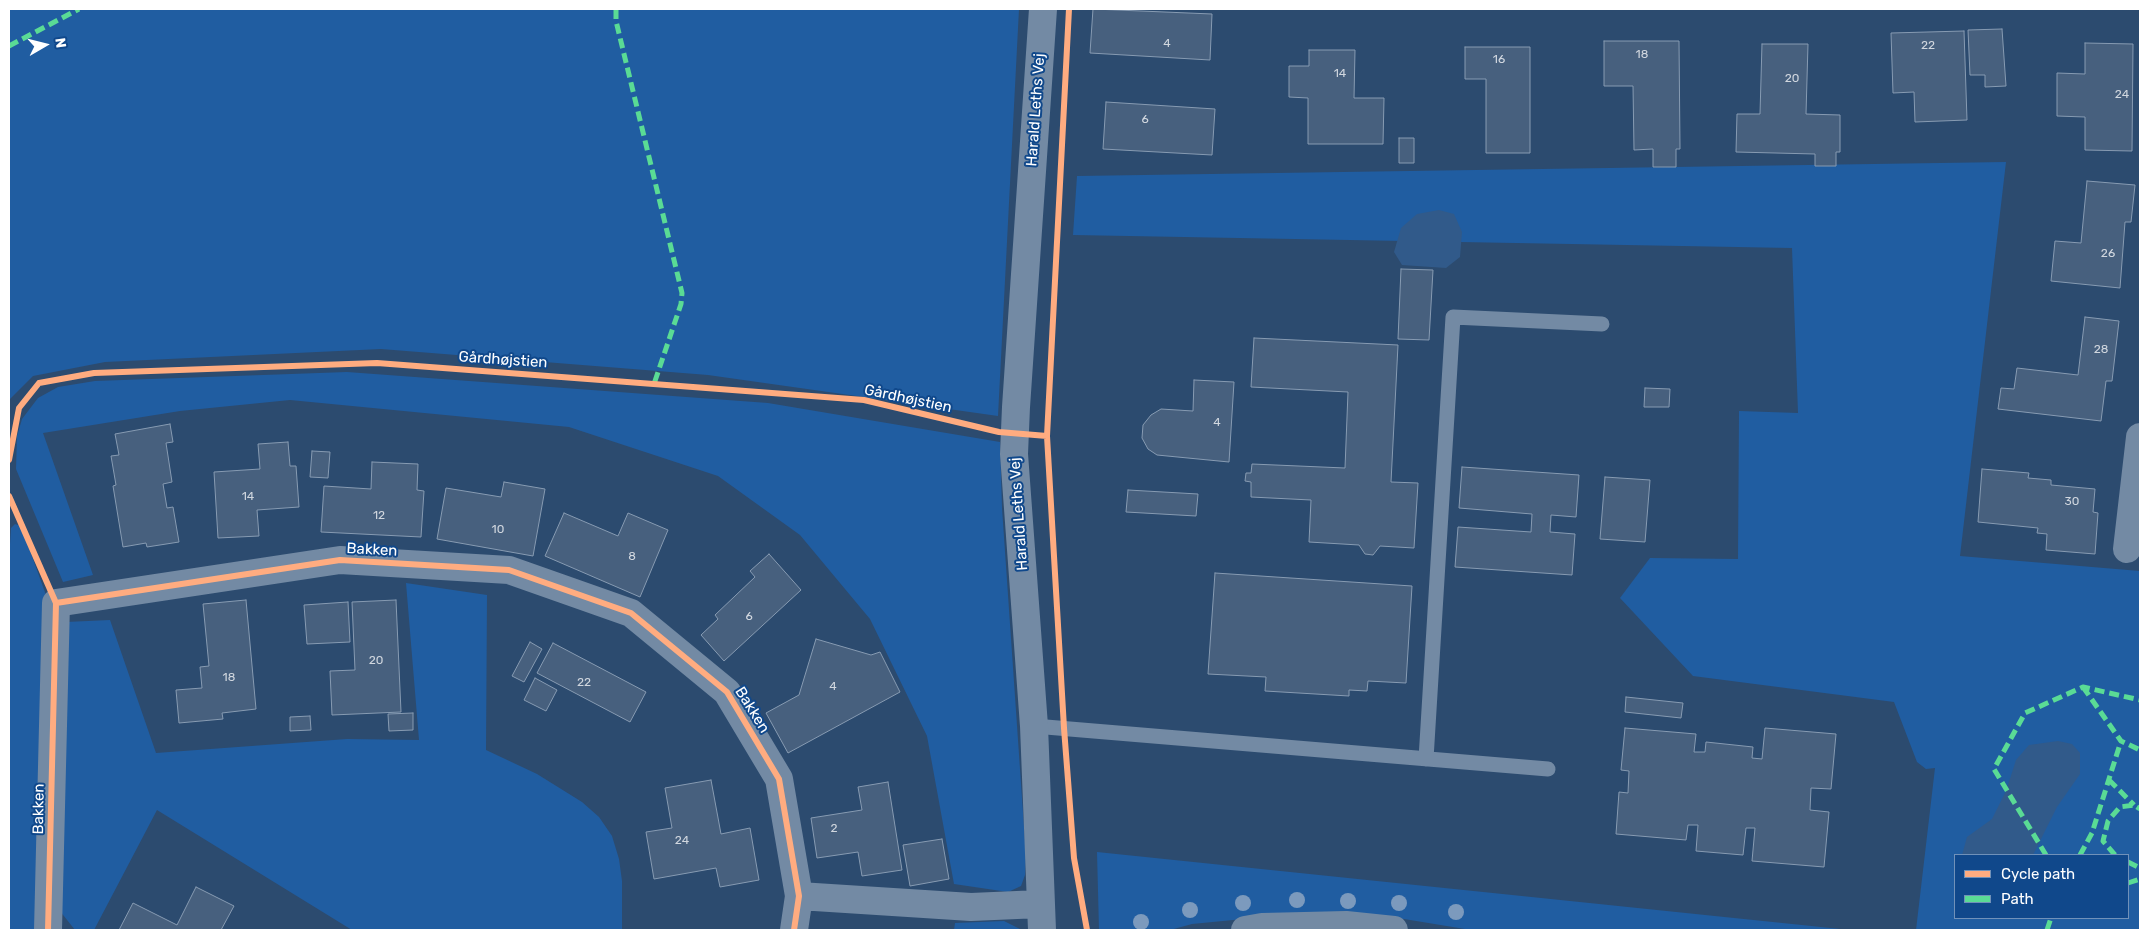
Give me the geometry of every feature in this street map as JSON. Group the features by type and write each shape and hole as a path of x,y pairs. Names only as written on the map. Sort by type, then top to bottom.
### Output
{"street":[{"name":"Harald Leths Vej","path":"1041,917 1034,726 1014,454 1043,9"},
{"path":"2127,549 2140,437"},
{"name":"Bakken","path":"48,930 56,603 340,560 509,570 631,613 727,692 779,779 799,896 794,930"},
{"path":"799,896 971,907 1041,917"},
{"path":"1245,930 1346,925 1394,930"}],"lane":[{"path":"1426,759 1453,317 1602,324"},
{"path":"1034,726 1548,769"}],"shaded area":[{"path":"9,9 1019,9 998,416 708,375 381,349 105,362 33,376 9,400"},
{"path":"2006,162 1960,556 2140,571 2140,930 1916,930 1935,768 1926,769 1917,762 1894,702 1693,676 1620,598 1650,558 1738,559 1739,411 1798,413 1792,248 1073,235 1077,176"},
{"path":"1439,210 1454,214 1462,232 1460,257 1446,268 1402,265 1394,252 1401,228 1417,214"},
{"path":"347,372 768,403 1000,442 1002,508 1026,856 1025,875 1021,886 1008,892 954,884 927,736 870,619 800,535 718,476 569,427 290,400 180,411 43,433 93,575 63,582 16,469 17,436 22,419 38,398 58,387 95,381"},
{"path":"15,524 21,526 46,595 37,930 9,930 9,560 11,528"},
{"path":"406,583 487,595 486,750 537,774 582,802 599,817 612,836 619,859 622,881 622,930 352,930 157,810 94,930 75,930 56,906 66,622 110,620 156,753 347,739 419,740"},
{"path":"2058,741 2072,744 2080,753 2080,774 2057,807 2034,854 1962,854 1967,837 1992,819 2006,791 2016,760 2029,745"},
{"path":"1097,852 1850,930 1471,930 1404,919 1339,914 1295,914 1192,924 1170,930 1099,930"},
{"path":"1004,921 1022,930 954,930 955,923"}],"building":[{"path":"1093,9 1212,14 1210,60 1090,53"},
{"path":"2002,29 2006,86 1985,87 1985,75 1970,75 1968,30"},
{"path":"1964,31 1967,120 1915,122 1914,92 1893,93 1891,33"},
{"path":"1604,41 1679,41 1680,149 1676,149 1676,167 1653,167 1653,149 1634,150 1633,86 1604,86"},
{"path":"2085,43 2133,44 2132,151 2085,150 2085,117 2057,116 2057,73 2085,74"},
{"path":"1762,44 1808,44 1806,114 1840,115 1840,152 1836,152 1836,166 1815,166 1815,154 1736,152 1737,114 1760,114"},
{"path":"1465,47 1530,47 1530,153 1486,153 1486,79 1465,79"},
{"path":"1309,50 1355,50 1354,98 1384,98 1383,144 1308,144 1308,98 1289,97 1289,66 1309,66"},
{"path":"1106,102 1215,109 1212,155 1103,149"},
{"path":"1399,138 1414,138 1414,163 1399,163"},
{"path":"2087,181 2135,185 2131,222 2125,222 2120,288 2051,281 2055,241 2081,243"},
{"path":"1401,269 1433,270 1429,340 1398,339"},
{"path":"2085,317 2119,321 2112,381 2106,381 2101,421 1998,409 2001,388 2014,389 2017,368 2078,375"},
{"path":"1254,338 1398,345 1391,482 1418,483 1414,548 1380,546 1373,555 1365,554 1359,545 1309,542 1311,500 1251,497 1251,482 1245,481 1246,473 1251,473 1252,464 1345,468 1348,392 1251,387"},
{"path":"1194,380 1234,382 1229,462 1157,455 1148,449 1142,438 1143,425 1151,415 1161,409 1193,411"},
{"path":"1645,388 1670,389 1669,407 1644,407"},
{"path":"170,424 173,442 166,443 172,482 163,484 167,508 173,507 179,542 147,547 146,543 123,547 113,486 116,485 111,456 119,455 115,434"},
{"path":"288,442 290,466 296,466 299,507 257,510 259,536 218,538 214,472 260,469 258,444"},
{"path":"312,451 330,452 328,478 310,477"},
{"path":"372,462 418,464 417,490 424,491 421,537 321,532 324,486 371,489"},
{"path":"1462,467 1579,475 1576,517 1551,515 1550,532 1575,534 1572,575 1455,567 1458,527 1531,532 1532,514 1459,508"},
{"path":"1982,469 2029,473 2028,478 2051,480 2051,485 2095,489 2093,512 2098,513 2095,554 2046,550 2047,534 2037,533 2038,528 1978,522"},
{"path":"1605,477 1650,480 1645,542 1600,539"},
{"path":"504,482 545,489 533,556 437,539 446,488 501,497"},
{"path":"1128,490 1198,494 1196,516 1126,512"},
{"path":"564,513 618,536 628,513 668,530 640,597 545,556"},
{"path":"769,554 801,590 724,661 701,635 718,619 715,615 755,577 750,571"},
{"path":"1215,573 1412,586 1406,683 1368,681 1367,691 1349,690 1349,696 1265,691 1266,677 1208,674"},
{"path":"246,600 256,709 222,713 223,719 179,723 176,690 202,688 200,667 209,666 203,604"},
{"path":"396,600 401,712 332,715 330,671 355,670 352,602"},
{"path":"348,602 350,642 307,644 304,605"},
{"path":"816,639 871,655 880,652 900,692 788,753 766,713 799,695"},
{"path":"530,642 542,649 524,682 512,676"},
{"path":"553,643 646,692 630,722 537,673"},
{"path":"535,678 557,690 546,711 524,700"},
{"path":"1626,697 1683,703 1681,718 1625,712"},
{"path":"413,713 413,730 389,731 388,714"},
{"path":"310,716 311,730 290,731 290,717"},
{"path":"1625,728 1696,734 1694,752 1705,752 1706,742 1753,747 1752,758 1762,759 1765,728 1836,734 1831,789 1811,788 1810,810 1829,812 1824,867 1752,861 1755,828 1746,828 1743,855 1696,851 1698,825 1688,825 1686,840 1616,834 1619,792 1628,793 1629,771 1621,770"},
{"path":"711,780 721,834 750,828 759,880 720,887 716,868 654,879 646,832 672,828 665,788"},
{"path":"888,782 902,870 862,876 858,852 817,858 811,818 862,810 858,787"},
{"path":"942,839 949,879 910,886 903,845"},
{"path":"196,887 234,906 221,930 119,930 133,903 177,925"}],"marked path":[{"path":"9,46 79,9"},
{"path":"616,9 616,21 682,293 681,304 654,384"},
{"path":"2083,687 2121,741 2140,750"},
{"path":"2045,854 1994,769 2025,713 2083,687 2140,700"},
{"path":"2081,854 2092,833 2121,741"},
{"path":"2109,780 2134,805"},
{"path":"2114,854 2103,841 2108,821 2120,807 2134,805 2140,809"},
{"path":"2129,862 2140,868"},
{"path":"2129,883 2140,879"},
{"path":"2047,930 2051,919"}],"cycle path":[{"path":"1069,9 1047,436 1064,728 1074,858 1087,930"},
{"name":"Gårdhøjstien","path":"9,460 19,408 39,383 94,373 377,363 864,400 999,432 1047,436"},
{"path":"9,496 56,603"},
{"path":"48,930 56,603 340,560 509,570 631,613 727,692 779,779 799,896 794,930"}]}
